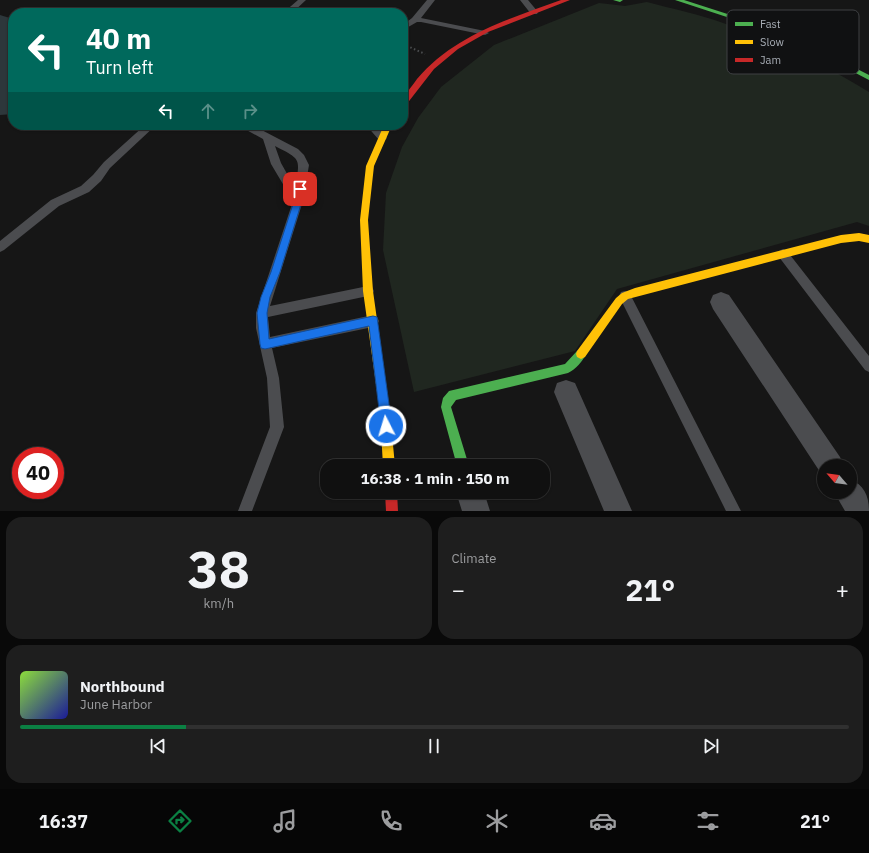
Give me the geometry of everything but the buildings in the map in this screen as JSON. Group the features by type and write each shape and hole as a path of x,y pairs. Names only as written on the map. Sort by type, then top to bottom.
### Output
{"street":[{"path":"408,96 422,78 451,51 484,33 567,0"},
{"path":"678,0 727,16"},
{"path":"859,73 869,78"},
{"path":"386,130 370,166 364,220 368,291 385,413 388,459"},
{"path":"461,459 446,407 453,395 568,368 575,362 619,301 625,296 850,237 869,239"},
{"path":"721,302 826,459"},
{"path":"566,392 618,511"},
{"path":"391,499 392,511"},
{"path":"472,499 476,511"},
{"path":"853,499 861,511"}],"lane":[{"path":"293,8 302,0"},
{"path":"408,25 415,20 431,0"},
{"path":"524,0 534,12"},
{"path":"415,20 484,33"},
{"path":"0,247 55,202 85,190 107,165 146,130"},
{"path":"246,511 277,427 273,378 265,344 262,313 298,201 304,165 301,158 295,152 254,130"},
{"path":"375,130 382,138"},
{"path":"267,136 276,164 298,201"},
{"path":"783,254 869,366"},
{"path":"262,313 368,291"},
{"path":"625,296 734,511"},
{"path":"265,344 373,321"}],"path":[{"path":"408,46 430,56"}],"shaded area":[{"path":"647,2 705,17 727,25 727,74 838,74 869,92 869,226 857,222 617,289 575,351 414,392 383,250 386,193 402,147 418,118 441,87 494,45 599,3 625,6"},
{"path":"0,15 8,17 8,114 0,115"}],"traffic: fast":[{"path":"678,0 727,16"},
{"path":"859,73 869,78"},
{"path":"461,459 446,407 447,402 453,395 568,368 581,354"}],"traffic: slow":[{"path":"386,130 370,166 364,220 368,291 385,413 388,459"},
{"path":"581,354 619,301 625,296 635,292 841,239 859,237 869,239"}],"traffic: jam":[{"path":"408,97 432,67 456,47 471,38 502,24 567,0"},
{"path":"391,499 392,511"}],"route":[{"path":"300,189 298,201 262,313 262,328 265,344 278,340 373,321 386,426"}]}
